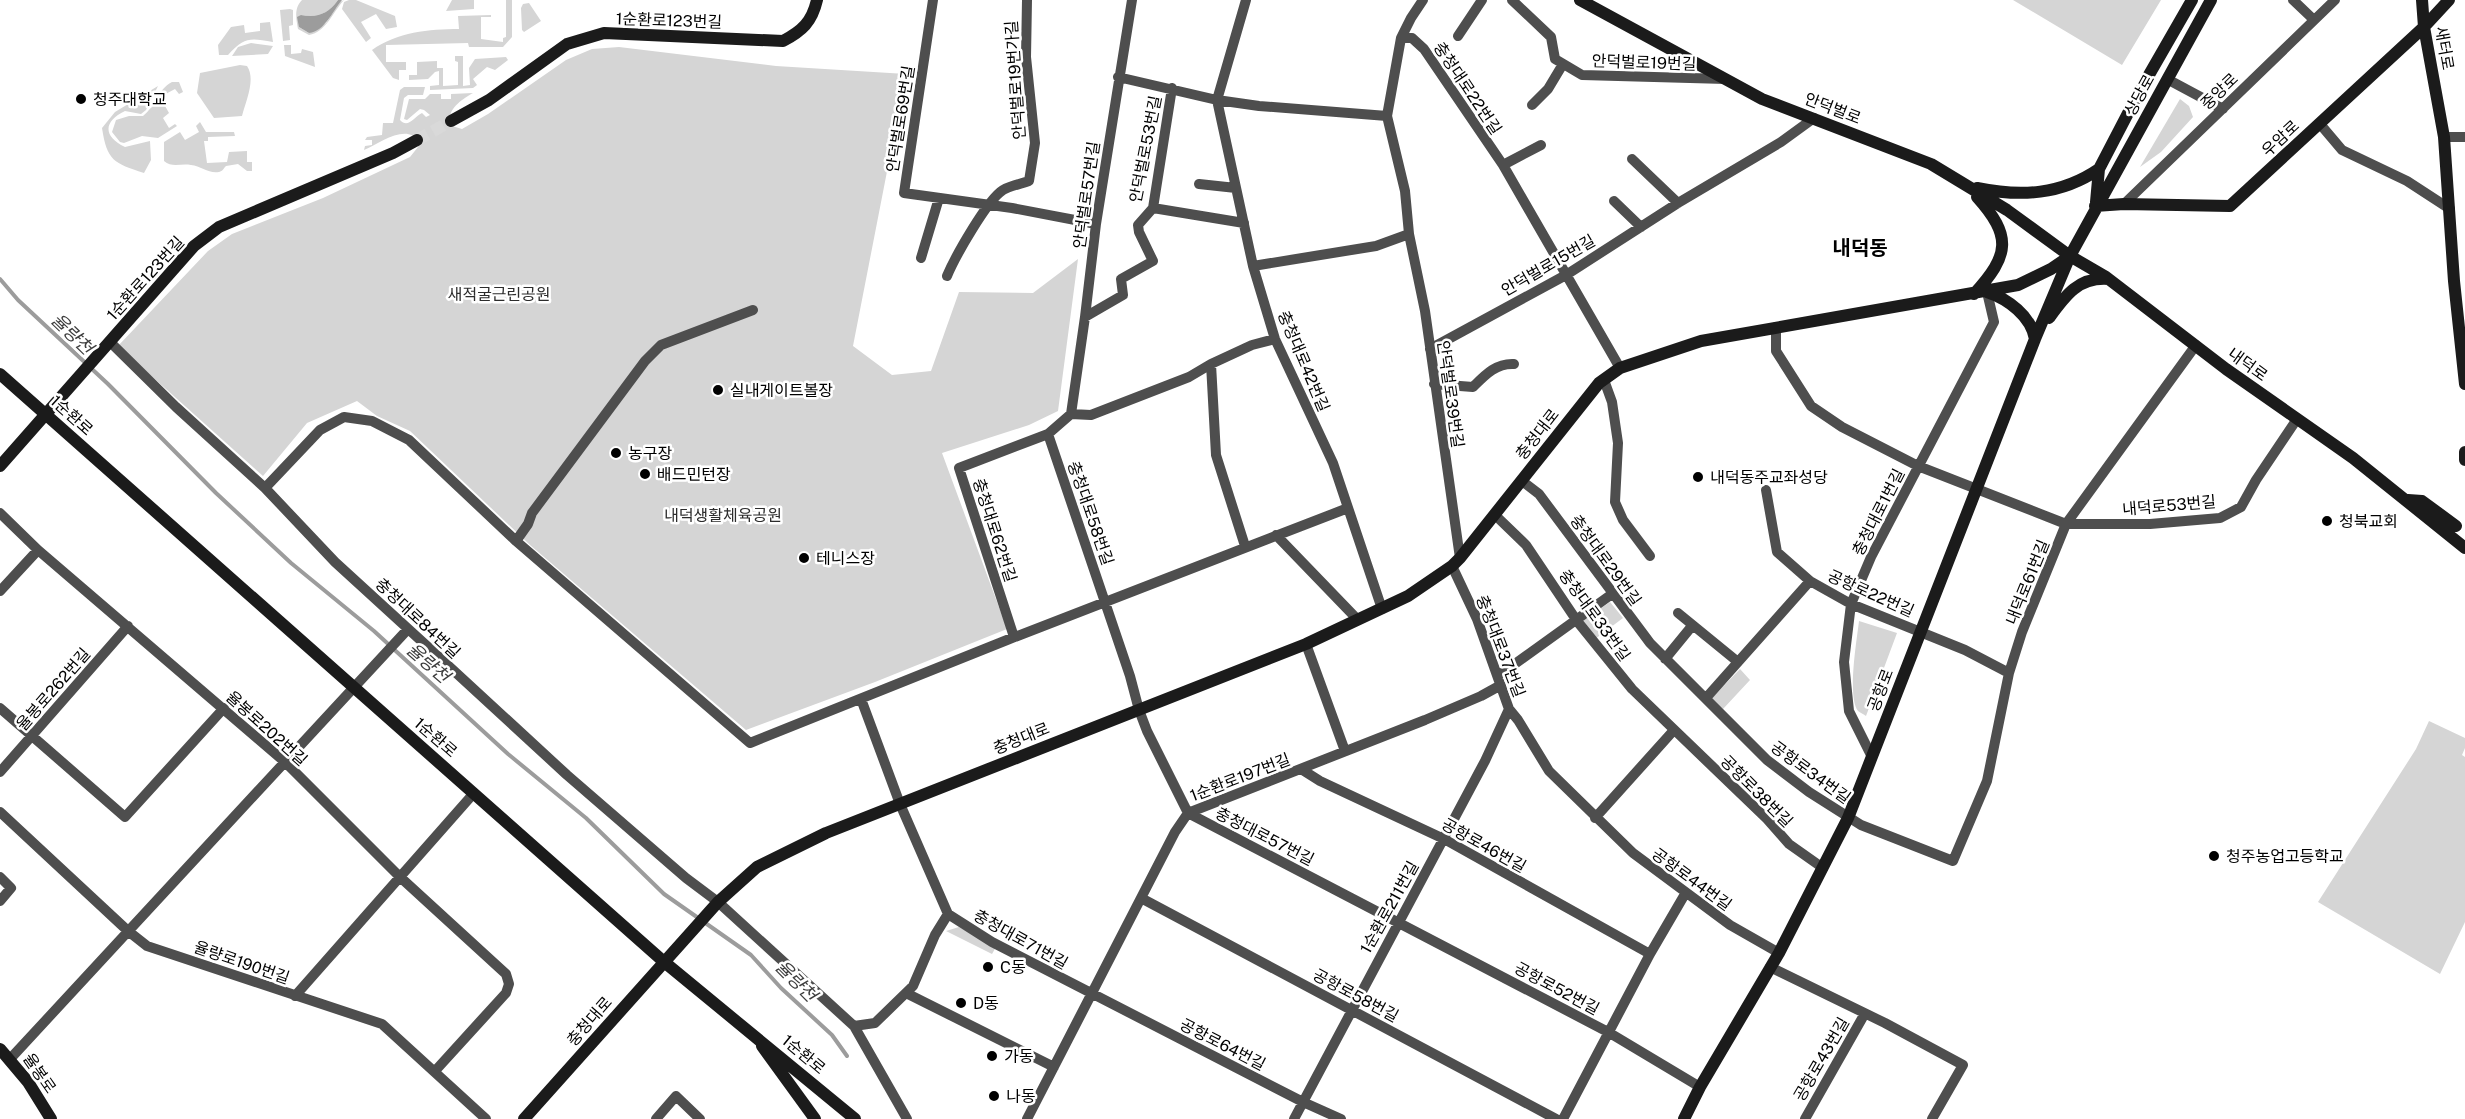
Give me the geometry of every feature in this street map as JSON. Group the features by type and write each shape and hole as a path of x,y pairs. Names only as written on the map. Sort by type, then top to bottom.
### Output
{"street":[{"name":"1순환로123번길","path":"451,121 489,100 567,44 604,33 783,41 802,31 815,9 817,0"},
{"name":"안덕벌로69번길","path":"933,0 904,193 1096,224"},
{"name":"안덕벌로19번가길","path":"989,206 993,198 1004,189 1029,181 1033,164 1035,143 1026,57 1027,0"},
{"name":"안덕벌로57번길","path":"1071,414 1086,317 1096,224 1132,0"},
{"path":"1217,100 1246,0"},
{"name":"안덕벌로39번길","path":"1423,0 1401,38 1387,116 1405,191 1409,234 1430,349 1456,562"},
{"path":"1458,36 1482,0"},
{"path":"1512,0 1551,37 1555,59 1563,64 1548,89 1532,105"},
{"name":"안덕벌로","path":"1580,0 1762,99 1931,164 2007,210 2070,256"},
{"name":"상당로","path":"2095,206 2099,169 2138,94 2192,0"},
{"name":"상당로","path":"2070,256 2095,206 2211,0"},
{"path":"2294,0 2313,19"},
{"name":"중앙로","path":"2124,204 2149,177 2335,0"},
{"name":"새터로","path":"2422,0 2424,27 2444,137 2454,281 2465,384"},
{"name":"우암로","path":"2095,206 2124,204 2230,206 2424,27 2449,0"},
{"name":"충청대로22번길","path":"1401,38 1412,38 1424,49 1503,165 1620,368"},
{"name":"안덕벌로19번길","path":"1563,64 1582,75 1726,79"},
{"path":"1118,77 1217,100 1278,108 1387,116"},
{"path":"2167,79 2223,109"},
{"name":"안덕벌로53번길","path":"1086,317 1123,295 1121,279 1153,261 1138,225 1152,208 1172,88"},
{"name":"충청대로42번길","path":"1217,100 1253,266 1275,339 1333,464 1382,609"},
{"name":"안덕벌로15번길","path":"1430,349 1566,275 1678,203 1781,142 1814,118"},
{"path":"2320,124 2342,150 2407,181 2450,209"},
{"path":"2444,137 2465,137"},
{"name":"1순환로123번길","path":"0,466 194,246 219,227 393,153 417,140"},
{"path":"1503,165 1541,145"},
{"path":"1632,159 1678,203"},
{"path":"1969,187 2014,194 2036,194 2064,187 2099,169"},
{"path":"1199,184 1236,188"},
{"path":"1969,187 1999,224 2003,241 1998,265 1981,293 2001,299 2025,317 2034,331 2035,339"},
{"path":"921,258 939,198"},
{"path":"1614,201 1641,227"},
{"path":"947,276 956,254 989,206"},
{"path":"1152,208 1244,223"},
{"path":"1253,266 1376,246 1409,234"},
{"name":"내덕로","path":"2070,256 2109,279 2408,500"},
{"name":"충청대로","path":"524,1119 714,905 757,867 826,833 1306,644 1408,596 1456,562 1582,404 1604,380 1620,368 1701,341 1981,293 2029,280 2059,265 2070,256"},
{"name":"공항로","path":"1684,1119 1700,1087 1779,953 1848,818 2035,339 2070,256"},
{"path":"2035,339 2074,287 2086,280 2109,279"},
{"name":"충청대로1번길","path":"1872,757 1849,711 1844,662 1851,604 1871,557 1994,322 1981,293"},
{"path":"516,541 528,524 532,513 561,473 645,361 661,345 753,310"},
{"path":"1776,327 1776,351 1811,406 1842,427 1918,466 2066,524"},
{"path":"1071,414 1091,415 1189,377 1252,345 1275,339"},
{"name":"충청대로84번길","path":"110,342 265,489 335,562 567,775 854,1026 907,1119"},
{"name":"내덕로61번길","path":"1953,861 1986,781 2009,673 2022,632 2066,524 2196,345"},
{"path":"1434,384 1473,387 1491,369 1506,363 1514,364"},
{"path":"1211,364 1216,455 1245,546"},
{"name":"1순환로","path":"0,374 663,961 855,1119"},
{"path":"1604,380 1612,402 1618,443 1615,502 1623,520 1650,556"},
{"name":"충청대로62번길","path":"1014,637 959,468 1048,434 1071,414"},
{"path":"265,489 320,430 344,417 372,421 409,440 516,541 750,743 1245,546 1348,508"},
{"name":"내덕로53번길","path":"2066,524 2150,524 2220,518 2241,507 2297,418"},
{"name":"충청대로58번길","path":"1048,434 1106,602 1139,710"},
{"path":"2465,452 2465,460"},
{"name":"충청대로29번길","path":"1522,481 1539,494 1650,644 1706,698"},
{"name":"공항로22번길","path":"1766,490 1777,552 1810,581 1851,604 1965,650 2009,673"},
{"path":"2408,500 2422,501 2456,526 2460,544"},
{"path":"2408,500 2415,509 2460,544"},
{"name":"율봉로202번길","path":"0,513 38,550 285,762 400,877 506,974 509,984 506,993 435,1071"},
{"name":"충청대로33번길","path":"1495,515 1526,545 1577,621 1632,689 1674,730"},
{"path":"2456,526 2465,516"},
{"path":"1276,535 1358,620"},
{"path":"0,591 38,550"},
{"name":"충청대로37번길","path":"1456,562 1509,709 1549,771 1595,818"},
{"name":"공항로22번길","path":"1706,698 1810,581"},
{"name":"1순환로197번길","path":"1027,1119 1175,832 1188,813 1481,696 1612,594"},
{"path":"1678,614 1738,662"},
{"name":"율봉로262번길","path":"0,772 128,626"},
{"path":"1665,659 1692,626"},
{"path":"10,1059 408,629"},
{"path":"1306,644 1345,751"},
{"name":"공항로34번길","path":"1706,698 1767,760 1848,818 1953,861"},
{"name":"충청대로71번길","path":"861,699 900,804 948,914 992,942 1092,994"},
{"path":"0,708 125,817 224,708"},
{"name":"1순환로211번길","path":"1294,1119 1397,921 1444,839 1509,709"},
{"path":"1139,710 1188,813"},
{"path":"1595,818 1674,730"},
{"name":"공항로38번길","path":"1674,730 1789,844 1823,868"},
{"name":"공항로46번길","path":"1300,769 1320,781 1444,839 1650,954"},
{"path":"295,996 474,793"},
{"name":"율량로190번길","path":"0,812 128,931 147,945 382,1024 486,1119"},
{"name":"충청대로57번길","path":"1188,813 1397,921"},
{"name":"공항로44번길","path":"1595,818 1632,853 1685,894 1730,925 1779,953"},
{"path":"0,878 11,888 0,901"},
{"path":"1563,1119 1650,954 1685,894"},
{"name":"공항로58번길","path":"1141,898 1556,1119"},
{"path":"854,1026 875,1023 913,986 934,936 948,914"},
{"name":"공항로52번길","path":"1397,921 1608,1032 1700,1087"},
{"name":"공항로43번길","path":"1770,968 1864,1015 1885,1023 1963,1065 1932,1119"},
{"path":"906,993 1054,1067"},
{"name":"공항로64번길","path":"1092,994 1302,1102 1341,1119"},
{"name":"공항로43번길","path":"1805,1119 1864,1015"},
{"path":"750,1031 815,1119"},
{"name":"율봉로","path":"0,1048 28,1083 51,1119"},
{"path":"656,1119 676,1096 700,1119"}],"green space":[{"path":"302,0 338,0 322,14 301,15 299,27 309,33 326,23 340,2 344,0 325,26 309,35 298,29 296,17 299,3"},
{"path":"356,0 395,16 397,27 386,29 376,14 361,22 371,38 366,42 342,9 344,2"},
{"path":"452,0 474,0 474,9 446,11"},
{"path":"506,0 512,0 512,37 503,47 469,47 468,43 386,45 386,62 406,62 406,70 399,70 399,80 393,78 372,50 403,35 459,29 458,16 491,15 491,17 481,17 481,39 503,42 503,38 506,37"},
{"path":"2013,0 2161,0 2122,65"},
{"path":"529,3 541,21 524,32 521,8 523,4"},
{"path":"280,10 293,10 293,25 289,26 290,40 283,41"},
{"path":"270,22 273,42 248,40 228,55 219,55 218,45 231,27 244,25 245,33 260,31 260,23"},
{"path":"251,43 273,46 268,54 232,56 238,47"},
{"path":"284,45 291,45 291,54 301,53 302,49 313,52 315,67 285,56"},
{"name":"새적굴근린공원","path":"619,47 776,66 906,74 853,346 892,375 931,371 959,292 1033,293 1078,259 1058,411 1029,425 942,453 1007,629 746,730 530,545 410,431 377,416 357,401 307,423 263,476 118,346 208,251 232,234 323,198 410,157 418,147 419,141 407,134 393,136 364,150 365,146 372,145 372,140 365,140 367,137 382,135 383,123 393,123 400,90 404,87 425,87 423,95 408,95 404,98 400,120 406,123 422,113 426,117 430,115 420,109 407,120 404,119 409,99 425,99 430,94 441,94 441,99 451,99 451,94 473,93 455,106 450,116 452,126 462,129 488,114 566,60 592,49"},
{"path":"455,56 463,56 463,86 470,85 469,68 475,59 506,57 508,60 495,70 487,67 473,79 477,85 473,88 430,90 430,86 439,85 439,71 428,79 409,80 409,75 417,75 417,62 437,61 437,68 443,68 443,86 458,85 458,62 455,61"},
{"path":"240,65 247,66 251,77 242,116 214,118 197,93 200,73"},
{"path":"172,82 179,82 183,92 179,94 175,89 160,97 169,113 163,118 169,128 175,124 177,126 158,138 142,136 124,143 120,142 112,132 116,120 129,116 143,116 163,89"},
{"path":"158,86 146,110 141,114 125,111 113,119 108,129 112,138 125,147 150,141 151,160 144,173 114,159 106,148 102,128 115,112"},
{"path":"2180,99 2189,106 2193,117 2161,152 2140,167"},
{"path":"200,122 206,132 234,132 235,136 208,137 208,141 204,141 207,163 227,162 229,152 247,151 247,162 252,162 252,171 247,171 238,164 226,166 221,171 215,172 195,166 173,165 164,161 164,142 180,132 185,140 199,132 196,126"},
{"path":"1610,602 1623,618 1595,639 1581,622"},
{"path":"1859,621 1897,633 1866,716 1858,711 1853,694"},
{"path":"1740,669 1750,680 1723,709 1711,699"},
{"path":"2429,721 2465,738 2462,755 2465,757 2465,922 2440,974 2318,902 2416,749"},
{"path":"959,927 996,947 992,954 946,931"}],"shaded area":[{"path":"338,0 342,0 320,29 309,33 299,27 297,17 322,14"}],"waterway":[{"name":"율량천","path":"0,279 18,300 108,384 216,493 291,563 374,631 508,754 586,818 664,894 751,955 781,988 832,1035 847,1056"}],"tunnel":[{"path":"417,140 451,121"}],"place":[{"name":"청주대학교","path":"81,99"},
{"name":"실내게이트볼장","path":"718,390"},
{"name":"농구장","path":"616,453"},
{"name":"배드민턴장","path":"645,474"},
{"name":"내덕동주교좌성당","path":"1698,477"},
{"name":"청북교회","path":"2327,521"},
{"name":"테니스장","path":"804,558"},
{"name":"청주농업고등학교","path":"2214,856"},
{"name":"C동","path":"988,967"},
{"name":"D동","path":"961,1003"},
{"name":"가동","path":"992,1056"},
{"name":"나동","path":"994,1096"}],"district":[{"name":"내덕동","path":"1860,248"}],"park label":[{"name":"내덕생활체육공원","path":"723,515"}]}
